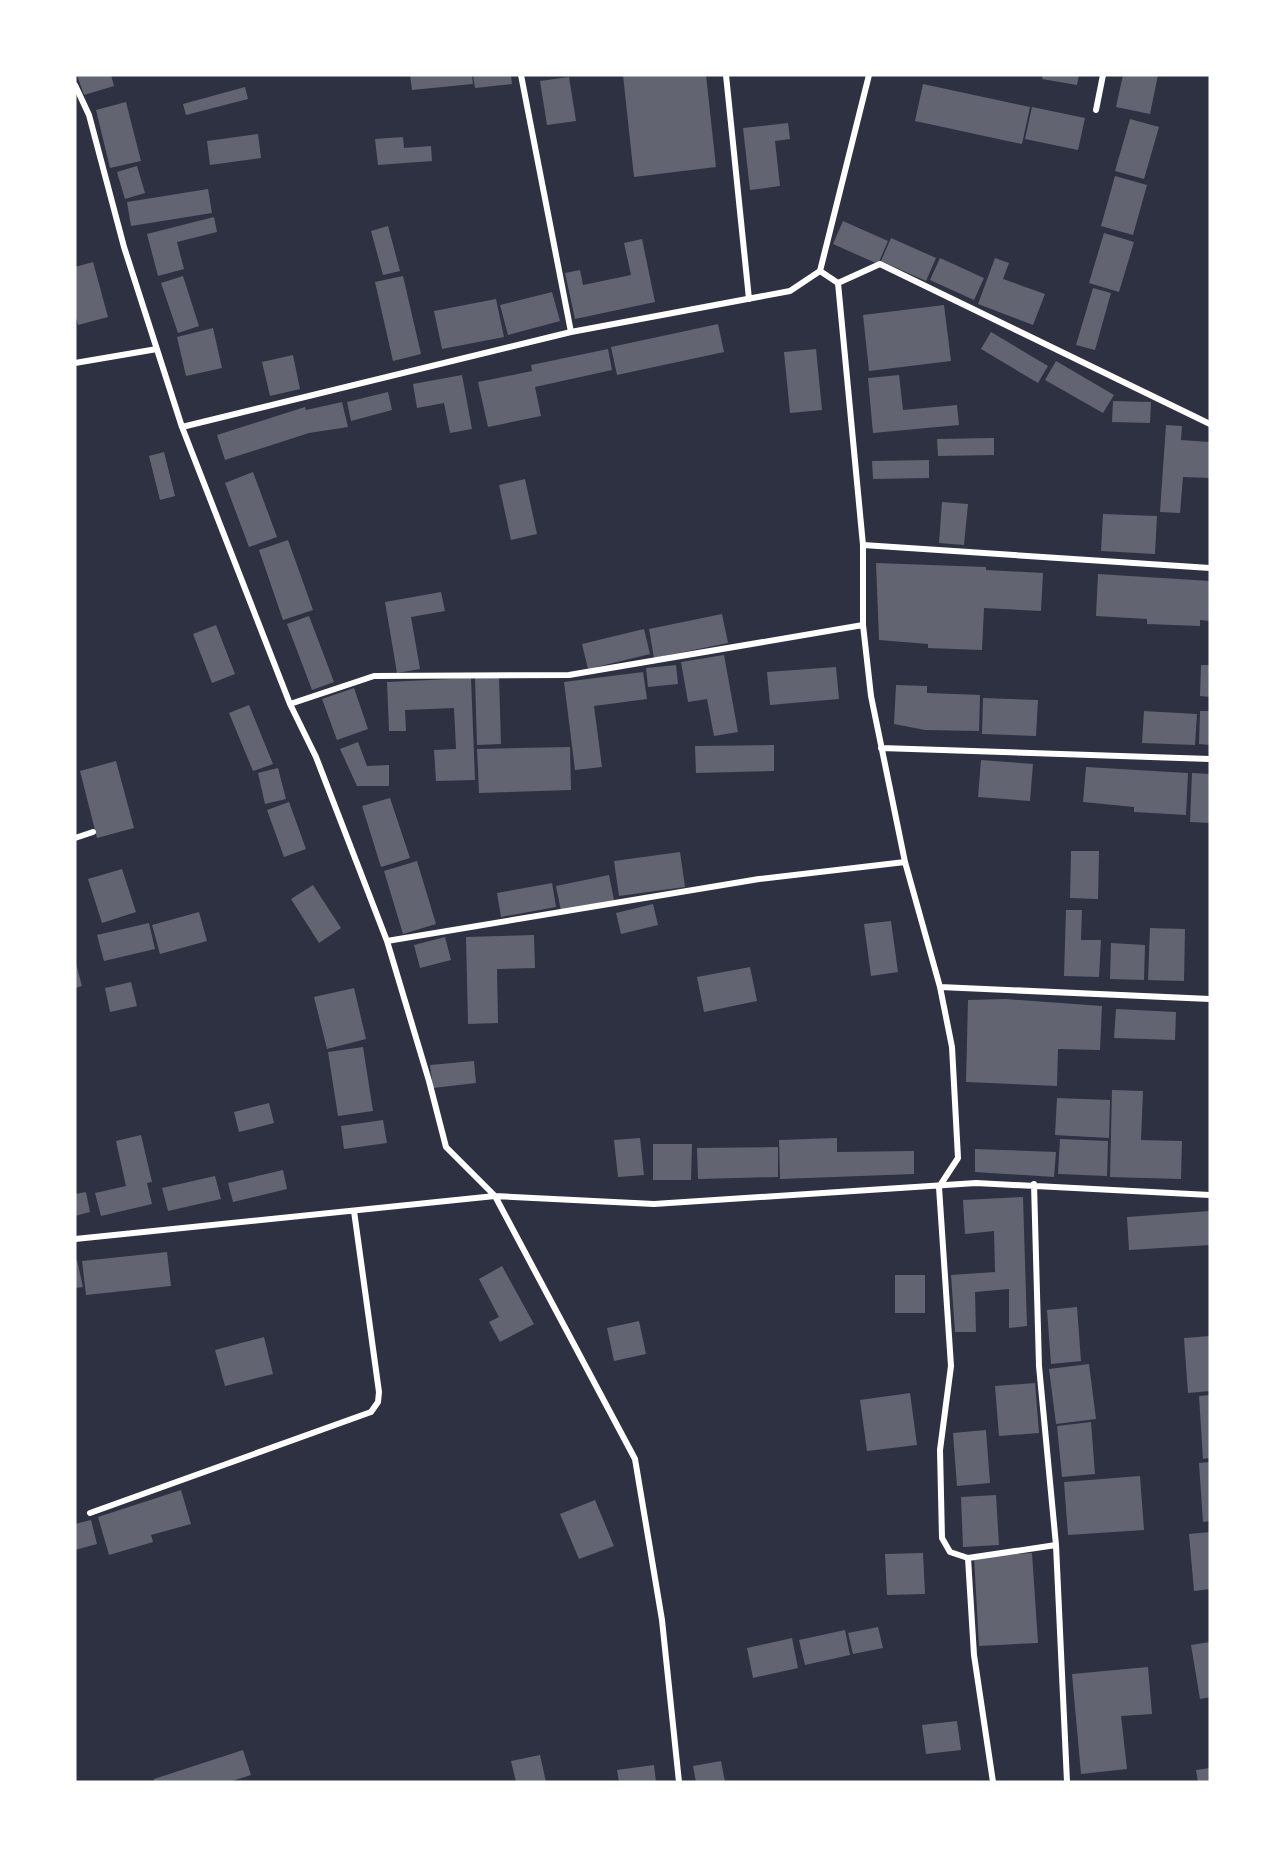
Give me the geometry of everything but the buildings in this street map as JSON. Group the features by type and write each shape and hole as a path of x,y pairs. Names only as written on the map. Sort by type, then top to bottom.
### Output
{"street":[{"path":"521,75 571,332"},
{"path":"726,75 749,298"},
{"path":"182,427 571,332 790,291 820,271 869,75"},
{"path":"1096,110 1103,75"},
{"path":"75,85 89,114 124,247 182,427 291,704 316,757 387,941 429,1081 446,1147 495,1196 635,1460 662,1620 679,1782"},
{"path":"838,283 880,264 1210,424"},
{"path":"820,271 838,283"},
{"path":"838,283 863,545 863,625 871,696 905,862 940,987 952,1047 958,1158 939,1188 951,1366 940,1450 942,1538 950,1552 968,1558 1056,1545"},
{"path":"75,363 157,348"},
{"path":"863,545 1210,568"},
{"path":"291,704 374,676 568,675 863,625"},
{"path":"881,748 1210,759"},
{"path":"75,838 93,832"},
{"path":"387,941 759,879 905,862"},
{"path":"940,987 1210,999"},
{"path":"75,1239 495,1196 654,1204 939,1188 976,1183 1034,1184 1210,1195"},
{"path":"1034,1184 1039,1365 1056,1545 1067,1782"},
{"path":"90,1513 370,1412 378,1402 379,1392 354,1210"},
{"path":"968,1558 974,1655 993,1782"}]}
